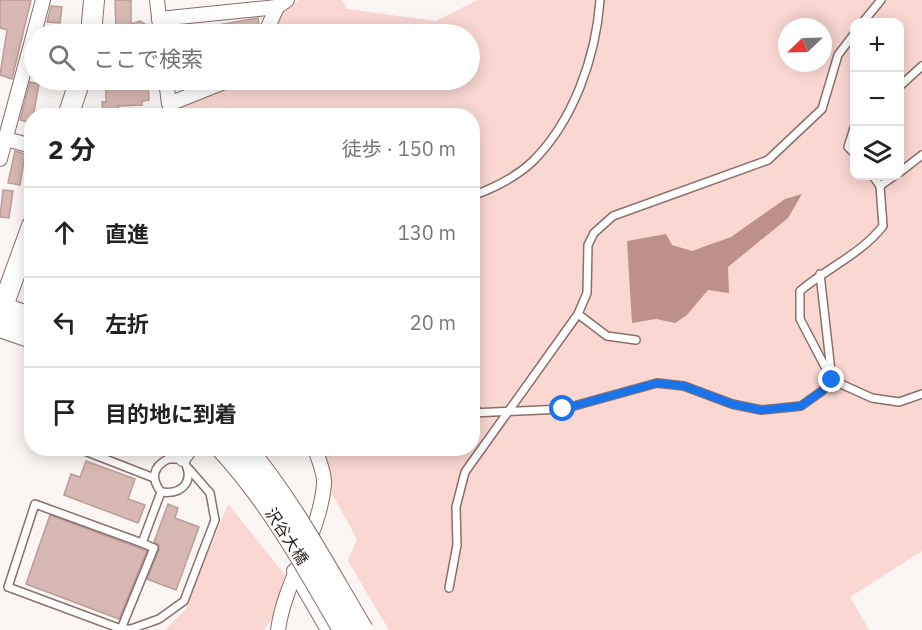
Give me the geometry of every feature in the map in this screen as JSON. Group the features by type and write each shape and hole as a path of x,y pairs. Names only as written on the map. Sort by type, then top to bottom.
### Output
{"street":[{"path":"37,24 43,0"},
{"path":"92,24 94,0"},
{"path":"157,0 160,24"},
{"path":"159,19 282,3"},
{"path":"270,24 282,3"},
{"path":"0,159 24,71"},
{"path":"71,108 77,90"},
{"path":"167,90 169,104 204,90"},
{"path":"6,139 24,144"},
{"path":"1,313 24,248"},
{"path":"1,313 24,317"},
{"path":"1,313 24,332"},
{"name":"沢谷大橋","path":"228,456 246,475 278,522 343,630"},
{"name":"沢谷大橋","path":"253,456 267,473 296,518 363,630"},
{"path":"278,630 294,571 318,517 325,482 317,456"},
{"path":"294,571 328,630"}],"lane":[{"path":"480,193 500,185 531,163 556,134 574,100 589,62 600,0"},
{"path":"866,18 881,0"},
{"path":"480,451 578,314 587,293 588,245 594,233 614,216 768,160 822,109 838,55 850,40"},
{"path":"904,82 922,66"},
{"path":"904,168 922,155"},
{"path":"876,180 880,186 883,226 869,243 820,274 800,291 800,319 832,380 872,398 899,402 922,394"},
{"path":"880,186 888,180"},
{"path":"480,412 507,413 563,409 657,383 684,386 732,404 761,410 801,406 822,391 832,380 820,274"},
{"path":"578,314 607,336 636,340"},
{"path":"97,456 154,478"},
{"path":"449,588 456,546 456,507 465,472 476,456"},
{"path":"142,543 161,492 154,473 160,463 168,459 188,459"},
{"path":"161,492 172,493 184,488 190,480 188,459"},
{"path":"121,629 154,548 36,504 8,586 121,629 131,629 159,619 184,601 215,520 210,493 188,459"}],"shaded area":[{"path":"299,0 342,0 347,9 436,21 477,0 922,0 922,551 850,597 869,630 389,630 348,561 357,539 332,494 324,456 480,456 480,108 174,108 218,90 480,90 480,24 276,24 281,12"},
{"path":"802,194 788,218 728,267 729,293 708,290 687,315 675,323 656,319 632,323 627,241 666,234 672,245 692,251 731,237 785,199"},
{"path":"228,504 293,585 264,630 165,630 185,610"}],"building":[{"path":"0,0 31,0 12,79 0,75 7,30 0,28"},
{"path":"115,0 131,0 131,24 116,24"},
{"path":"51,6 62,7 60,23 47,22"},
{"path":"258,18 259,24 223,24"},
{"path":"28,90 38,90 35,108 24,108 24,121 20,120"},
{"path":"106,90 148,90 149,100 142,101 142,105 102,108 102,102 106,102"},
{"path":"15,151 24,154 20,185 8,183"},
{"path":"3,190 13,191 9,218 0,217"},
{"path":"86,461 135,479 128,499 145,505 138,523 64,495 71,474 80,477"},
{"path":"168,504 178,508 175,518 199,527 176,590 147,579 159,550 159,545 154,542"},
{"path":"50,515 147,551 119,619 26,584"}],"route":[{"path":"563,409 657,383 684,386 732,404 761,410 801,406 822,391 832,380"}]}
